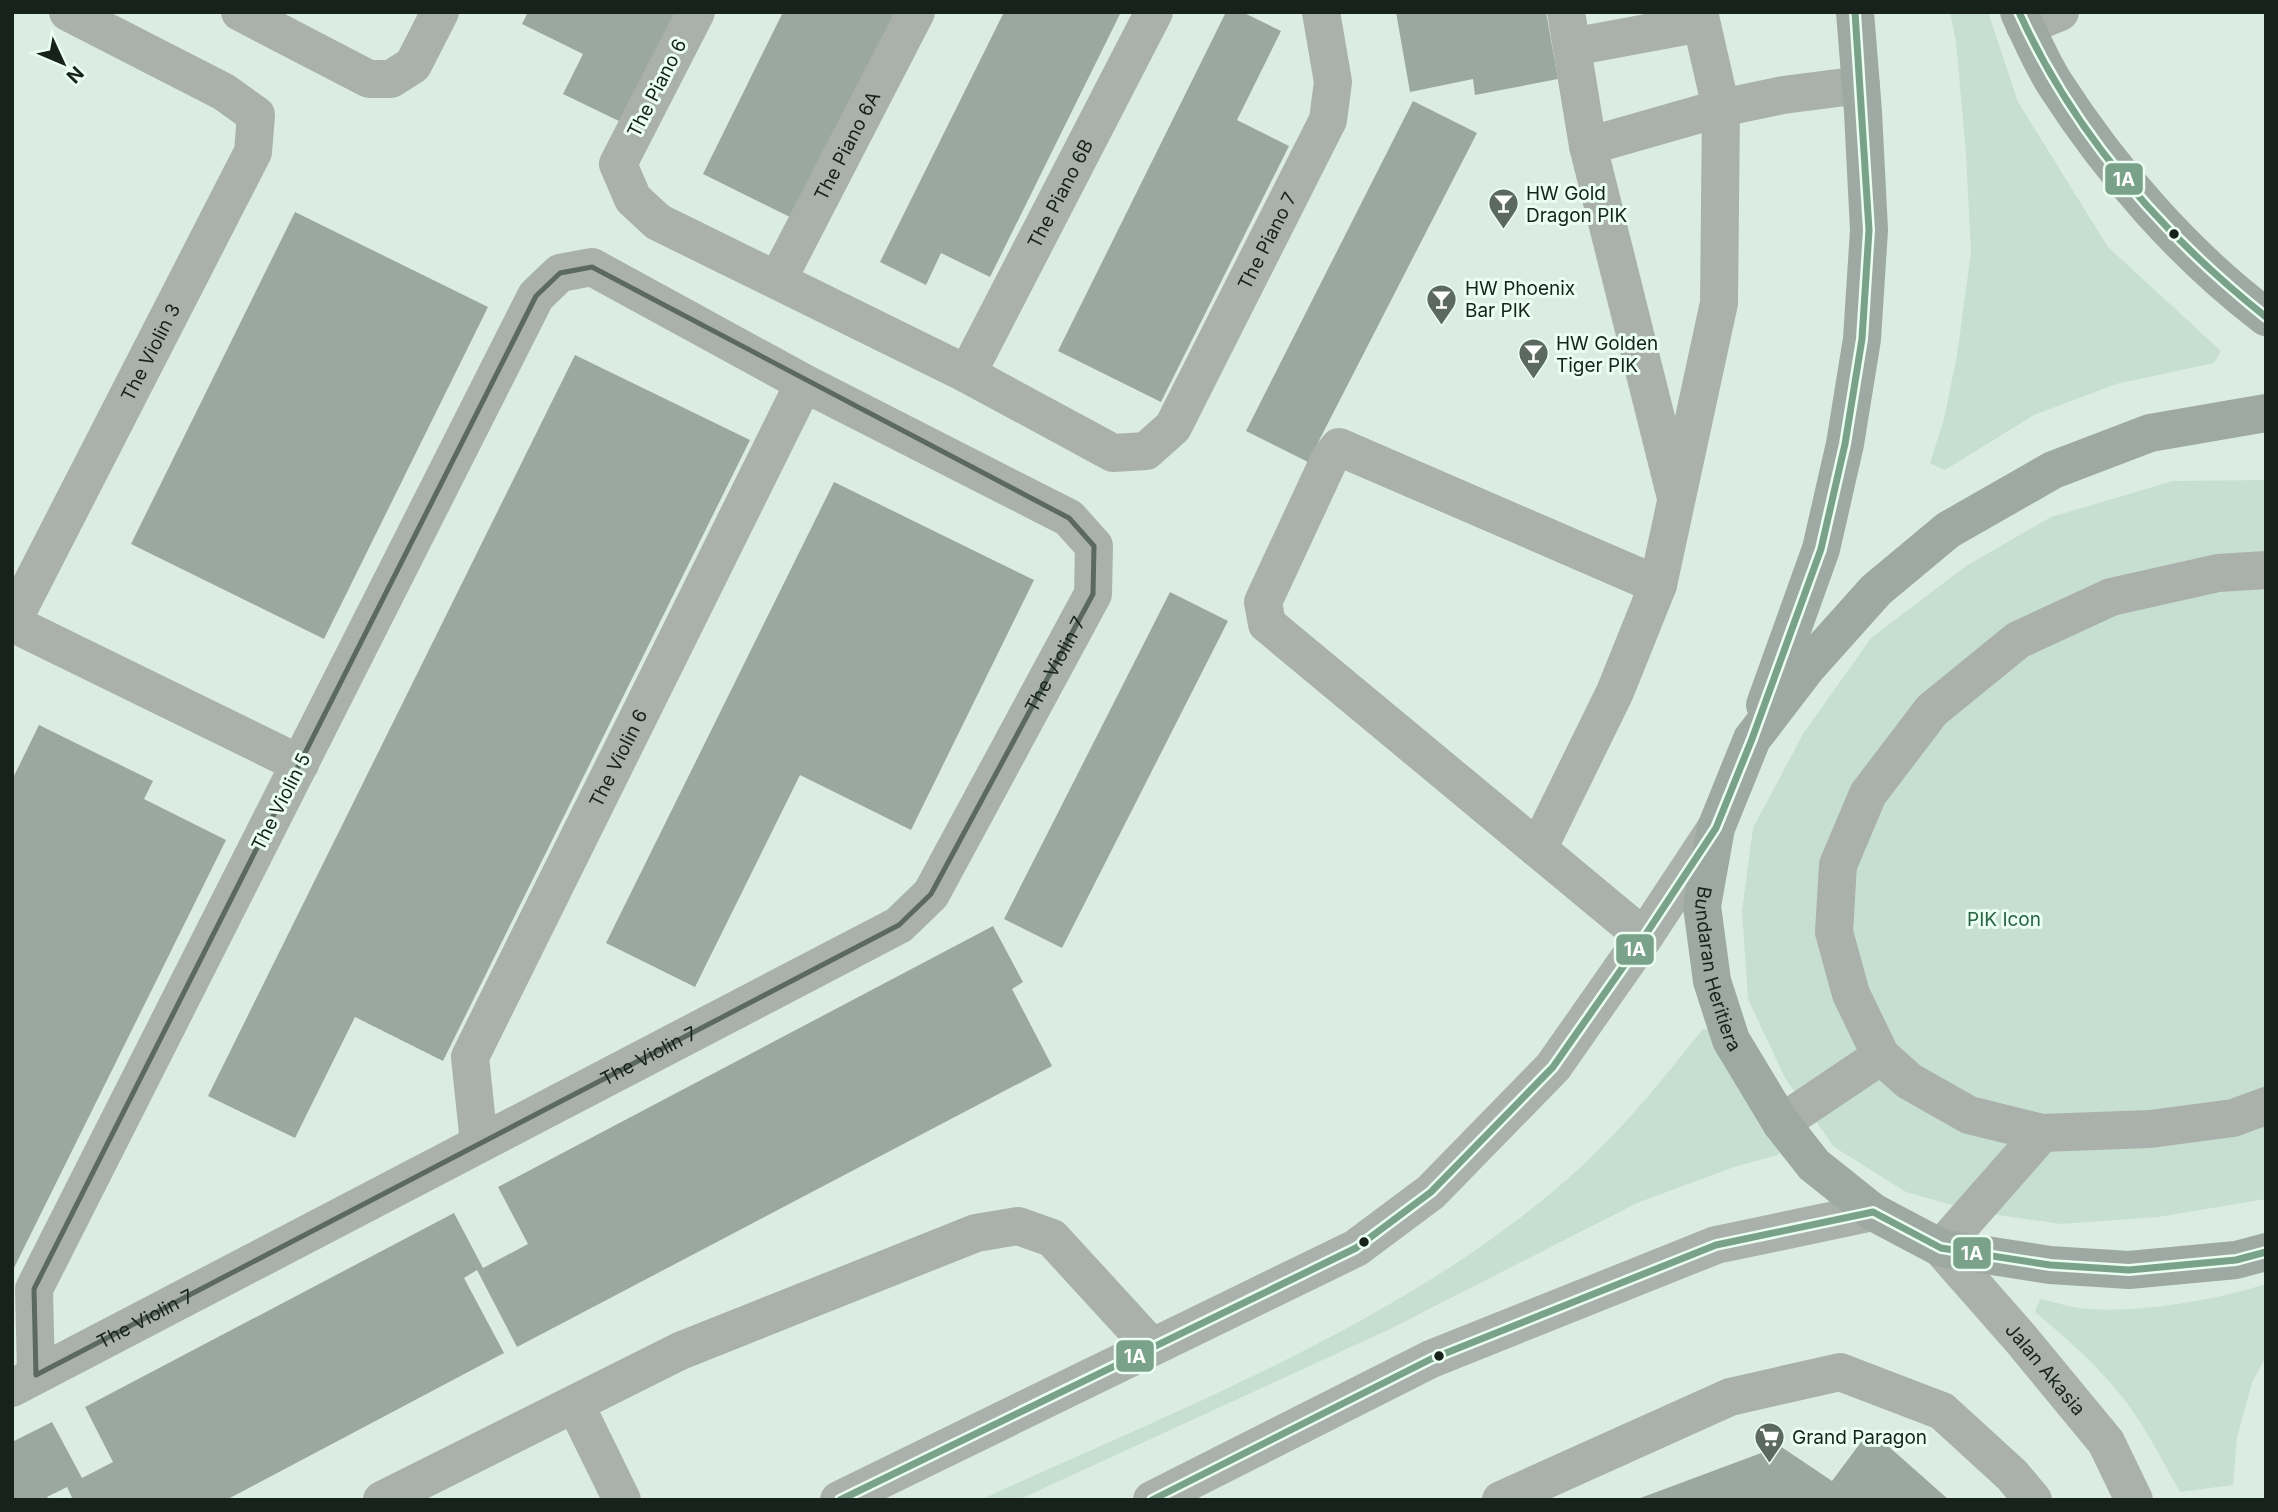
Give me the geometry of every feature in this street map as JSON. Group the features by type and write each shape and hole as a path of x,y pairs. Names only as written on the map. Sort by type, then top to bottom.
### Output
{"main road":[{"path":"1752,739 1821,549 1845,444 1862,339 1869,230 1855,12"},
{"path":"2035,17 2054,82 2112,162 2164,225 2238,296 2266,317"},
{"name":"Bundaran Heritiera","path":"2266,412 2150,433 2053,470 1948,530 1877,590 1808,666 1752,739 1716,828 1702,906 1712,981 1731,1040 1781,1123 1814,1165 1873,1212 1941,1248 2050,1265 2129,1270 2236,1260 2266,1252"}],"street":[{"name":"The Violin 3","path":"12,622 253,152 256,115 225,92 68,12"},
{"path":"240,12 369,79 391,79 413,65 440,12"},
{"name":"The Piano 6","path":"696,12 618,164 633,199 658,222 778,279"},
{"name":"The Piano 6A","path":"778,279 916,12"},
{"name":"The Piano 6B","path":"967,374 1154,12"},
{"name":"The Piano 7","path":"967,374 1113,453 1146,451 1173,427 1328,120 1334,82 1321,12"},
{"path":"1538,849 1615,692 1658,585 1719,303 1721,108 1700,18 1570,36 1588,146 1676,501"},
{"path":"1588,146 1721,108 1783,95 1861,85"},
{"name":"The Violin 5","path":"24,1381 34,1289 536,296 560,273 592,267 804,383"},
{"path":"778,279 967,374"},
{"name":"The Violin 7","path":"24,1381 899,925 931,894 1093,594 1094,547 1069,518 804,383"},
{"name":"The Violin 6","path":"479,1143 470,1058 804,383"},
{"path":"1644,937 1267,624 1263,602 1330,458 1339,447 1658,585"},
{"path":"2266,570 2218,573 2110,597 2018,640 1932,710 1868,794 1838,865 1834,932 1851,994 1881,1056 1909,1081 1969,1115 2042,1133 2150,1129 2233,1118 2266,1106"},
{"path":"12,622 300,764"},
{"path":"839,1500 1356,1248 1431,1192 1553,1067 1716,828"},
{"path":"1781,1123 1881,1056"},
{"path":"1941,1248 2042,1133"},
{"path":"1152,1500 1204,1488 1431,1359 1716,1245 1873,1212"},
{"path":"382,1500 680,1351 976,1233 1018,1226 1052,1238 1151,1346"},
{"name":"Jalan Akasia","path":"1941,1248 2106,1442 2134,1500"},
{"path":"1501,1500 1730,1397 1840,1372 1942,1411 2012,1475 2033,1500"},
{"path":"575,1404 622,1500"}],"highlighted area":[{"path":"592,267 1069,518 1094,546 1093,594 931,894 899,925 36,1375 34,1289 536,296 560,273"}],"green space":[{"path":"1950,12 1988,12 2018,102 2108,247 2221,351 2214,363 2116,384 2034,415 1945,470 1930,463 1944,419 1957,355 1971,252 1966,153 1956,42"},
{"name":"PIK Icon","path":"2266,480 2266,1199 2158,1217 2061,1224 1977,1212 1906,1192 1834,1147 1785,1078 1748,999 1742,911 1753,828 1803,734 1871,638 1966,566 2051,517 2173,481"},
{"path":"1703,1029 1714,1030 1784,1146 1778,1155 1734,1167 1637,1203 1390,1329 1018,1500 980,1500 1297,1354 1374,1313 1449,1268 1519,1219 1584,1164 1661,1081"},
{"path":"2266,1284 2266,1356 2252,1383 2237,1437 2233,1485 2180,1492 2150,1438 2124,1399 2086,1357 2035,1312 2040,1299 2082,1308 2131,1309 2201,1300"}],"building":[{"path":"528,12 676,12 621,122 563,94 583,54 522,24"},
{"path":"783,12 896,12 794,219 703,174"},
{"path":"1004,12 1121,12 990,277 941,253 926,285 880,262"},
{"path":"1226,12 1242,12 1281,31 1237,120 1289,146 1161,402 1058,351"},
{"path":"1396,12 1546,12 1558,79 1475,95 1473,79 1410,92"},
{"path":"1413,101 1477,133 1308,462 1246,431"},
{"path":"295,212 488,307 324,639 131,544"},
{"path":"575,355 750,440 443,1061 355,1017 295,1138 208,1096"},
{"path":"834,482 1034,580 911,830 800,775 695,987 606,943"},
{"path":"1170,592 1228,621 1062,948 1004,919"},
{"path":"39,725 153,781 144,799 226,840 12,1272 12,780"},
{"path":"993,926 1023,982 1012,989 1052,1066 517,1347 477,1270 464,1278 504,1353 226,1500 73,1500 67,1487 47,1497 49,1500 12,1500 12,1442 52,1422 82,1478 113,1462 85,1407 454,1213 483,1268 528,1244 498,1187"},
{"name":"Grand Paragon","path":"1870,1430 1949,1500 1635,1500 1780,1446 1832,1481"}],"transit line":[{"name":"1A","path":"840,1500 1356,1248 1431,1192 1553,1067 1644,937 1716,828 1752,739 1821,549 1845,444 1862,339 1869,230 1855,12"},
{"name":"1A","path":"2019,12 2066,99 2124,179 2191,251 2266,317"},
{"name":"1A","path":"1152,1500 1431,1359 1716,1245 1873,1212 1941,1248 2050,1265 2129,1270 2236,1260 2266,1252"}],"place":[{"name":"HW Gold Dragon PIK","path":"1503,231"},
{"name":"HW Phoenix Bar PIK","path":"1442,326"},
{"name":"HW Golden Tiger PIK","path":"1533,381"},
{"name":"Grand Paragon","path":"1769,1464"}]}
